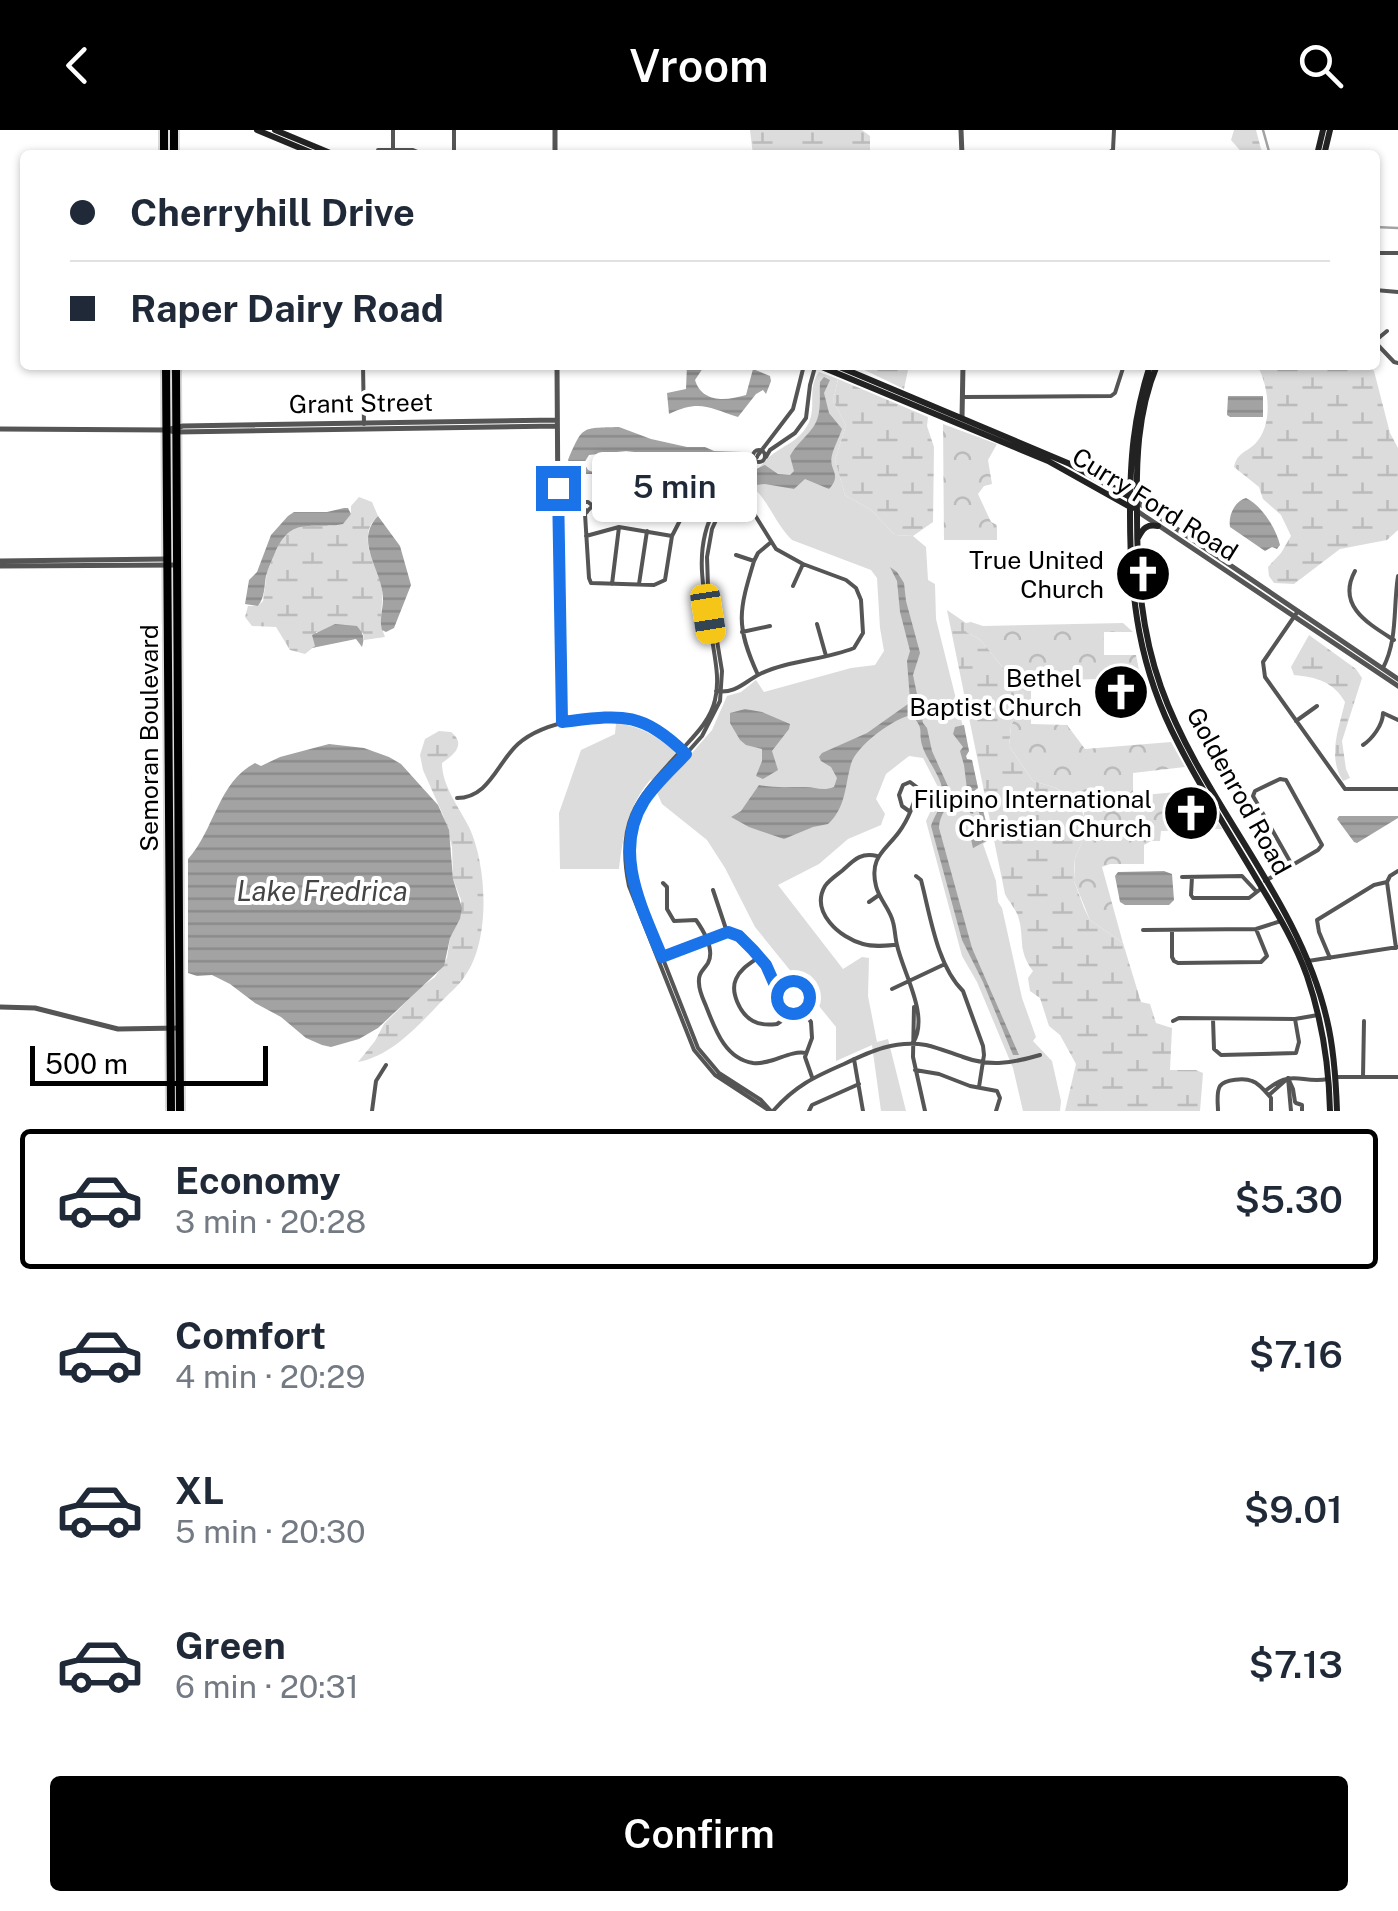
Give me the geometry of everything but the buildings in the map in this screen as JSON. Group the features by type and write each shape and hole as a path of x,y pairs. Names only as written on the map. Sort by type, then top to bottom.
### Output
{"main road":[{"path":"260,130 314,150"},
{"name":"Semoran Boulevard","path":"167,370 173,430"},
{"name":"Semoran Boulevard","path":"171,1111 180,942 174,852 176,370"},
{"path":"829,370 963,422"},
{"name":"Curry Ford Road","path":"846,370 1134,504"},
{"name":"Goldenrod Road","path":"1151,370 1136,414 1130,467 1141,628 1192,762"},
{"name":"Goldenrod Road","path":"1152,370 1138,444 1131,560 1154,689 1165,718 1282,921 1306,975 1318,1015 1333,1111"},
{"name":"Curry Ford Road","path":"963,422 1069,463 1110,484 1134,504"},
{"path":"1110,484 1123,482 1130,467"},
{"path":"1137,540 1148,525 1158,526"},
{"name":"Semoran Boulevard","path":"174,852 170,916 180,1111"},
{"name":"Goldenrod Road","path":"1261,886 1290,924 1308,961 1328,1022 1329,1078 1336,1090 1333,1111"},
{"path":"170,916 180,942"}],"street":[{"path":"1380,338 1387,332"},
{"path":"364,370 364,426"},
{"path":"557,370 562,722"},
{"path":"803,370 786,420 729,493 712,529 707,557 708,586 720,689 709,727 684,752 638,812 631,836 633,888 695,1047 719,1072 771,1111 812,1077 879,1048 913,1044 999,1064 1040,1054"},
{"path":"759,457 800,428 809,410 815,370"},
{"path":"963,370 963,422"},
{"path":"963,397 1111,396 1122,370"},
{"path":"786,420 800,428"},
{"name":"Grant Street","path":"0,429 557,423"},
{"path":"690,484 690,502 672,536 665,580 654,585 594,585 588,578 584,520 593,506 610,496 622,477 675,485 715,481 752,512 770,543 784,555 846,580 856,588 861,600 863,634 854,648 758,675 734,690 720,689"},
{"path":"610,496 682,515"},
{"name":"Curry Ford Road","path":"1134,504 1158,526 1232,571"},
{"name":"Curry Ford Road","path":"1134,504 1398,678"},
{"path":"586,536 620,526 672,536"},
{"path":"612,584 620,526"},
{"path":"639,584 647,531"},
{"path":"758,675 745,646 742,603 754,561 770,543"},
{"path":"736,555 754,561"},
{"path":"0,564 173,562"},
{"path":"793,586 803,564"},
{"path":"1355,571 1351,592 1356,611 1397,641"},
{"path":"1381,670 1397,641 1398,576"},
{"path":"1296,613 1262,662 1262,670 1344,789 1398,789"},
{"path":"818,624 826,656"},
{"path":"742,632 770,626"},
{"name":"Curry Ford Road","path":"1381,670 1398,686"},
{"path":"1296,720 1317,706"},
{"path":"1363,745 1384,713 1398,720"},
{"path":"457,798 482,791 518,744 562,722 611,717 637,720 662,732 684,752"},
{"path":"1192,877 1194,898 1249,898 1292,864 1318,850 1322,841 1286,780 1280,778 1254,796 1292,864"},
{"path":"909,811 902,806 899,795 903,784 910,782 918,788 909,811 900,830 877,856 875,879 893,921 896,945 914,1002 918,1028 913,1044 915,1070 925,1111"},
{"path":"877,856 866,854 857,858 826,885 821,904 827,919 847,938 868,946 896,945"},
{"path":"1308,961 1397,948 1387,882 1398,871"},
{"path":"916,876 921,880 944,964 965,996 983,1046 980,1087"},
{"path":"1182,877 1242,876 1261,886"},
{"path":"1330,958 1317,920 1374,885 1387,882"},
{"path":"662,883 668,887 667,908 674,922 696,920 706,941 710,959 698,977 700,990 728,1050 758,1064 806,1052"},
{"path":"712,890 728,932"},
{"path":"869,902 880,895"},
{"path":"1390,909 1398,908"},
{"path":"1143,930 1256,929 1282,921"},
{"path":"1172,930 1172,957 1178,963 1261,962 1267,952 1256,929"},
{"path":"660,958 728,932 739,936 759,956 774,983 793,997 811,1022 813,1031 806,1063 812,1077"},
{"path":"759,956 734,982 742,1011 752,1021 770,1025 800,1008"},
{"path":"892,989 944,964"},
{"path":"0,1006 34,1008 118,1029 175,1028"},
{"path":"1173,1021 1318,1015"},
{"path":"1213,1018 1217,1054 1296,1052 1299,1042 1295,1018"},
{"path":"1363,1077 1364,1021"},
{"path":"854,1059 862,1111"},
{"path":"372,1111 373,1089 386,1065"},
{"path":"915,1070 997,1090 1000,1098 996,1111"},
{"path":"1267,1093 1288,1078 1398,1077"},
{"path":"1288,1078 1291,1111"},
{"path":"1218,1111 1218,1088 1225,1081 1253,1081 1271,1098 1271,1111"},
{"path":"809,1111 812,1105 859,1084"},
{"path":"1293,1102 1302,1105 1302,1111"}],"green space":[{"path":"750,130 862,130 870,136 870,150 752,150"},
{"path":"1234,130 1256,130 1262,150 1240,150 1231,140"},
{"path":"864,370 908,370 904,389"},
{"path":"1259,370 1373,370 1390,433 1398,448 1398,530 1387,540 1340,549 1294,584 1274,583 1269,576 1268,567 1291,536 1281,515 1263,499 1259,487 1234,467 1265,427 1264,384"},
{"path":"819,372 838,379 833,401 846,425 835,460 845,495 871,510 895,535 913,536 926,547 928,580 935,584 936,619 969,751 966,756 972,760 978,788 974,794 979,795 986,822 983,830 988,831 990,839 983,844 996,881 1022,998 1036,1037 1033,1041 1052,1061 1060,1111 1023,1111 1013,1068 962,956 926,821 940,791 923,758 909,756 886,774 876,799 885,814 881,825 848,839 819,864 778,885 843,969 862,957 869,958 868,996 877,1042 888,1039 906,1111 881,1111 872,1045 836,1061 836,1027 755,927 707,840 662,804 651,779 632,810 619,869 560,869 559,813 581,750 615,734 616,723 654,736 685,761 712,730 727,696 741,692 756,680 764,692 875,665 884,651 877,578 871,570 792,540 747,482 769,457 807,426 813,385"},
{"path":"838,379 928,417 934,447 933,522 913,536 895,535 871,510 845,495 835,460 846,425 833,401"},
{"path":"943,424 997,444 988,460 992,484 984,486 978,494 991,522 997,525 997,540 944,540"},
{"path":"359,497 372,502 378,516 369,528 368,543 381,582 385,637 364,640 363,633 335,624 316,632 315,646 305,654 290,650 276,627 252,626 245,617 248,606 258,606 263,601 267,572 287,531 301,526 332,526 351,514 351,506"},
{"path":"947,610 966,623 966,632 979,639 1024,694 1011,726 1009,746 1033,781 1056,788 1080,805 1091,837 1083,840 1075,858 1074,881 1084,908 1090,920 1123,943 1141,1002 1150,1004 1156,1023 1172,1028 1170,1070 1203,1073 1200,1111 1065,1111 1076,1064 1060,1035 1049,1026 1040,998 1030,991 1028,978 1033,971 1023,950 1018,916 1005,894"},
{"path":"966,623 983,626 1123,623 1133,632 1104,632 1104,655 1136,655 1139,670 1099,679 1031,681 1031,724 1067,725 1085,749 1171,742 1185,767 1133,773 1133,796 1198,790 1222,829 1161,831 1160,841 1144,845 1144,864 1102,867 1123,943 1090,920 1074,881 1075,858 1083,840 1084,811 1056,788 1033,781 1009,746 1011,726 1024,694 979,639 966,632"},
{"path":"1309,635 1356,669 1362,678 1342,741 1350,778 1343,781 1335,752 1345,702 1330,685 1294,675 1291,667"},
{"path":"439,731 451,732 458,741 455,752 442,763 448,788 469,827 480,861 484,902 479,943 462,980 422,1022 381,1054 358,1062 384,1024 435,977 447,958 450,938 460,919 461,900 453,879 452,847 420,755 425,739"}],"water":[{"path":"687,370 702,370 695,380 698,387 716,398 746,395 753,370 770,376 771,381 766,394 763,390 756,394 738,417 697,406 669,414 667,393 686,389"},
{"path":"824,377 830,380 824,393 829,413 842,429 832,455 833,484 829,489 805,479 794,489 756,485 751,474 765,465 778,474 790,475 794,471 790,456 817,419 820,382"},
{"path":"1228,396 1263,396 1263,417 1230,417"},
{"path":"619,427 687,447 742,452 746,462 741,467 729,467 721,459 702,456 681,461 626,451 589,455 584,463 592,474 575,474 568,460 580,435 590,429"},
{"path":"1246,498 1258,506 1272,525 1280,545 1277,549 1265,551 1230,527 1233,509"},
{"path":"348,508 351,514 343,524 303,526 288,533 269,567 260,603 245,604 249,580 257,572 271,535 288,516 294,512"},
{"path":"378,516 400,546 411,585 394,628 386,632 381,626 382,588 368,536"},
{"path":"890,567 904,583 920,653 913,675 923,723 951,793 939,828 972,948 1019,1055 1013,1055 962,940 931,826 943,790 912,715 887,727 860,749 851,764 842,804 828,824 784,839 731,817 741,811 759,785 834,787 837,778 831,767 821,761 822,753 867,733 908,704 910,651 897,581"},
{"path":"335,624 357,626 363,635 362,647 356,639 312,648 312,635"},
{"path":"745,709 790,724 772,751 778,770 763,779 756,776 762,749 746,745 730,723 730,713"},
{"path":"964,725 969,751 966,756 972,760 978,788 974,794 979,795 986,822 983,830 988,831 990,839 973,848 972,825 981,819 977,806 970,813 960,751 963,747 953,734 955,727"},
{"name":"Lake Fredrica","path":"329,744 364,748 389,757 401,764 438,805 449,830 453,879 462,908 444,966 378,1028 359,1039 331,1047 306,1038 230,984 212,975 188,973 188,859 224,794 255,763 261,766"},
{"path":"1398,818 1357,843 1337,819"},
{"path":"1118,872 1172,874 1174,900 1169,905 1120,902 1115,876"}],"waterway":[{"path":"1263,130 1269,150"},
{"path":"1380,227 1398,228"}],"place":[{"name":"True United Church","path":"1143,574"},
{"name":"Bethel Baptist Church","path":"1121,692"},
{"name":"Filipino International Christian Church","path":"1191,813"}],"route":[{"path":"558,488 562,722 611,717 637,720 662,732 686,754 646,799 631,836 631,874 662,957 734,933 759,956 774,983 793,997"}]}
